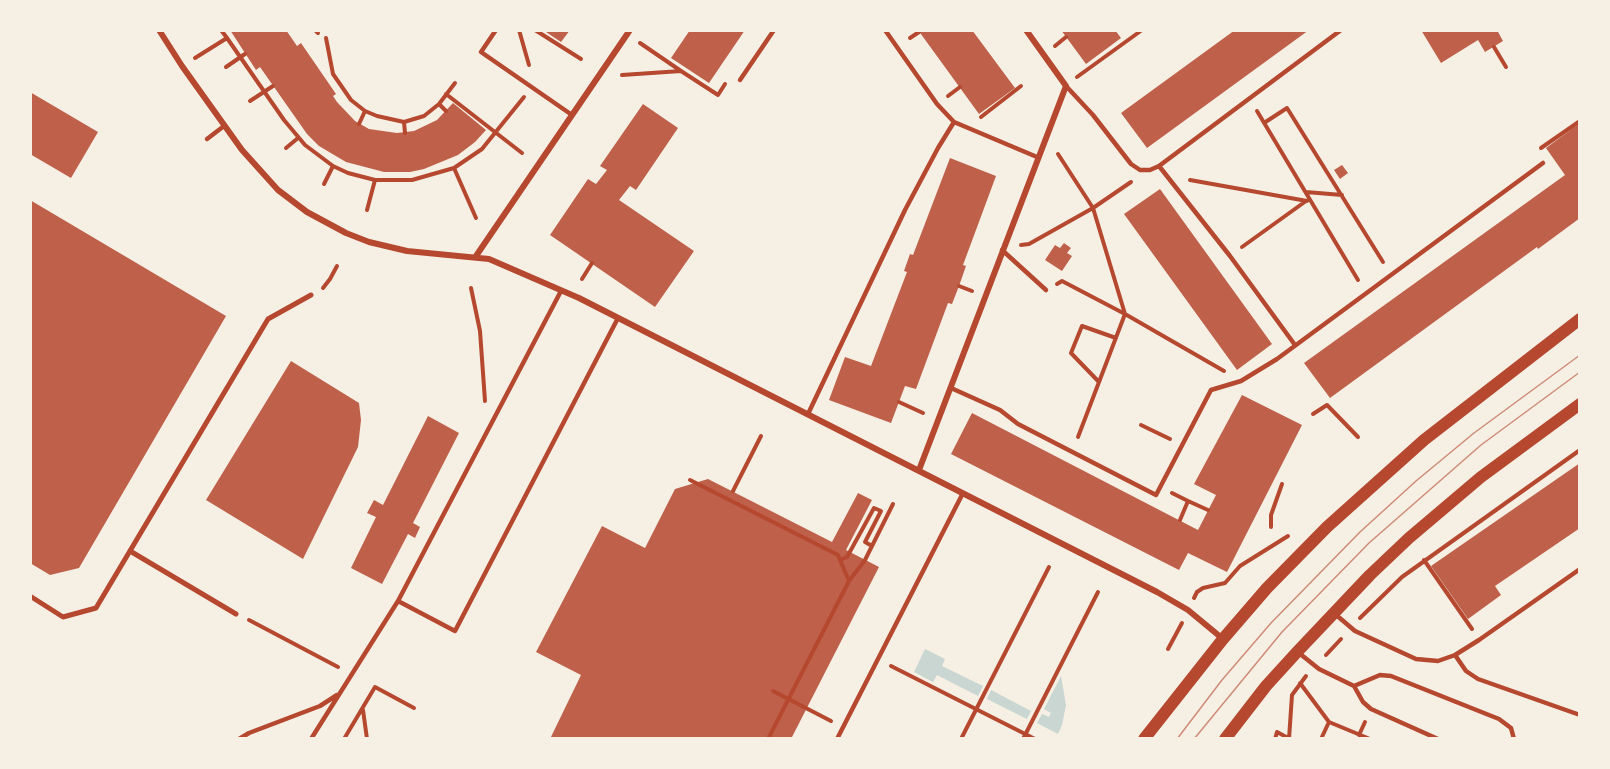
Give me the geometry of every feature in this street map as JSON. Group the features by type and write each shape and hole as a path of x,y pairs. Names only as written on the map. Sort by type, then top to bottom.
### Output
{"main road":[{"path":"1144,739 1222,639 1297,557 1390,469 1474,400 1580,320"},
{"path":"1225,739 1266,686 1370,575 1436,514 1516,449 1580,404"}],"street":[{"path":"159,30 224,126 254,165 278,190 307,212 346,233 369,242 407,251 476,256 500,263 618,317 1157,592 1188,610 1222,639"},
{"path":"476,256 630,30"},
{"path":"919,470 1066,86 1026,30"},
{"path":"30,596 63,616 96,608 268,319 311,295"},
{"path":"130,551 236,614"}],"lane":[{"path":"496,30 481,52 572,115"},
{"path":"740,81 774,30"},
{"path":"885,30 937,104 954,122 1038,157"},
{"path":"1066,86 1093,115 1124,156 1140,170 1150,170 1160,166 1341,30"},
{"path":"808,414 905,210 954,122"},
{"path":"207,139 224,126"},
{"path":"951,388 1000,410 1018,424 1156,495 1211,390 1241,381 1277,359 1543,164"},
{"path":"1160,166 1295,345"},
{"path":"1002,250 1046,290"},
{"path":"311,739 398,601 561,291"},
{"path":"398,601 455,631 618,317"},
{"path":"837,739 963,493"},
{"path":"1333,612 1355,631 1416,659 1430,662 1455,655 1580,569"},
{"path":"1297,652 1319,669 1354,686 1363,702 1371,710 1438,739"},
{"path":"1455,655 1466,671 1478,680 1580,715"},
{"path":"1354,686 1380,675 1391,676 1499,719 1511,728 1514,739"},
{"path":"239,739 320,706 342,692"}],"path":[{"path":"221,30 298,138 333,166 375,180 412,180 454,168 482,148 531,87"},
{"path":"519,30 532,75"},
{"path":"535,30 581,59"},
{"path":"1066,86 1142,30"},
{"path":"182,66 227,38"},
{"path":"326,38 333,74 351,100 365,111 377,116 404,122 424,116 439,104 455,83"},
{"path":"640,43 718,95 728,79 740,81"},
{"path":"1494,47 1506,67"},
{"path":"226,67 245,54"},
{"path":"622,75 681,71"},
{"path":"250,101 273,86"},
{"path":"980,118 1021,86"},
{"path":"447,94 522,153"},
{"path":"439,104 446,111"},
{"path":"1264,123 1287,108 1391,275"},
{"path":"359,124 365,111"},
{"path":"1259,116 1366,293"},
{"path":"1543,164 1538,150 1580,121"},
{"path":"404,122 405,133"},
{"path":"1046,135 1093,208 1125,314 1073,452"},
{"path":"286,148 298,138"},
{"path":"324,184 333,166"},
{"path":"454,168 476,218"},
{"path":"1002,250 1029,244 1093,208 1130,183 1140,170"},
{"path":"1168,178 1207,182 1308,200"},
{"path":"367,210 375,180"},
{"path":"1306,192 1342,195"},
{"path":"1230,256 1308,200"},
{"path":"582,279 592,263"},
{"path":"311,295 322,288 337,266"},
{"path":"1046,290 1062,281 1125,314 1241,381"},
{"path":"471,288 480,331 486,408"},
{"path":"1099,382 1071,353 1082,326 1116,338"},
{"path":"899,402 939,419"},
{"path":"1313,414 1327,405 1358,437"},
{"path":"1141,425 1182,445"},
{"path":"733,491 761,436"},
{"path":"1360,618 1397,580 1580,450"},
{"path":"690,480 838,555 849,581"},
{"path":"1271,527 1272,515 1282,484"},
{"path":"1180,520 1188,501 1208,510"},
{"path":"768,739 849,581 872,546 893,504"},
{"path":"840,560 847,557 874,508 881,511 865,542 872,546"},
{"path":"1424,560 1479,640"},
{"path":"961,739 1049,567"},
{"path":"1195,596 1203,588 1225,583 1236,569"},
{"path":"1024,737 1098,592"},
{"path":"236,614 339,667"},
{"path":"1168,649 1178,632"},
{"path":"1326,654 1343,636"},
{"path":"889,665 976,709 1024,737 1035,739"},
{"path":"1275,739 1277,732 1289,739 1290,705 1293,692 1305,677"},
{"path":"368,683 414,708"},
{"path":"1300,683 1329,722 1370,739"},
{"path":"344,739 375,687"},
{"path":"773,692 818,715"},
{"path":"363,709 367,739"},
{"path":"1321,739 1329,722"}],"shaded area":[{"path":"925,649 945,659 942,666 983,686 978,696 937,675 933,682 914,672"},
{"path":"1061,676 1066,705 1058,734 1037,723 1042,714 1049,717 1051,713 1044,709"},
{"path":"991,690 1031,711 1027,719 987,699"}],"building":[{"path":"230,30 286,30 297,46 301,43 336,94 333,96 337,102 355,121 369,129 397,133 414,131 437,120 453,103 486,130 458,155 424,169 410,172 384,172 346,162 319,146 307,134 260,67 256,70"},
{"path":"543,30 570,30 561,42"},
{"path":"690,30 745,30 709,83 671,58"},
{"path":"918,30 972,30 1015,88 979,114"},
{"path":"1061,30 1115,30 1121,38 1086,64"},
{"path":"1235,30 1309,30 1147,148 1121,113"},
{"path":"1421,30 1497,30 1503,41 1485,52 1478,40 1441,63"},
{"path":"30,92 98,132 71,178 30,154"},
{"path":"643,104 678,128 636,190 630,186 619,200 694,251 655,307 550,235 588,179 596,184 607,170 600,166"},
{"path":"1580,123 1580,218 1330,398 1304,363 1565,175 1546,148"},
{"path":"950,158 996,176 963,265 966,266 959,286 952,304 948,303 916,389 905,386 891,423 829,400 845,357 871,366 907,272 904,271 910,254 913,255"},
{"path":"1342,165 1348,173 1340,179 1334,170"},
{"path":"1160,189 1272,344 1237,370 1124,214"},
{"path":"30,200 226,316 79,568 50,575 30,563"},
{"path":"1064,243 1071,248 1067,253 1072,256 1062,271 1045,260 1055,245 1060,248"},
{"path":"291,361 359,403 361,420 358,447 303,559 206,500"},
{"path":"1242,395 1302,425 1227,572 1188,553 1179,570 951,454 972,413 1198,530 1216,495 1194,484"},
{"path":"428,416 459,433 413,523 420,527 415,538 408,534 382,584 351,568 376,517 367,513 374,500 383,505"},
{"path":"1580,463 1580,528 1495,586 1501,595 1468,619 1431,566"},
{"path":"708,479 832,542 858,493 872,500 846,550 879,567 791,739 550,739 581,675 536,652 602,526 645,548 675,489"}],"tram line":[{"path":"1177,739 1222,680 1271,623 1360,532 1474,433 1580,355"},
{"path":"1194,739 1282,632 1369,543 1481,445 1580,372"}]}
